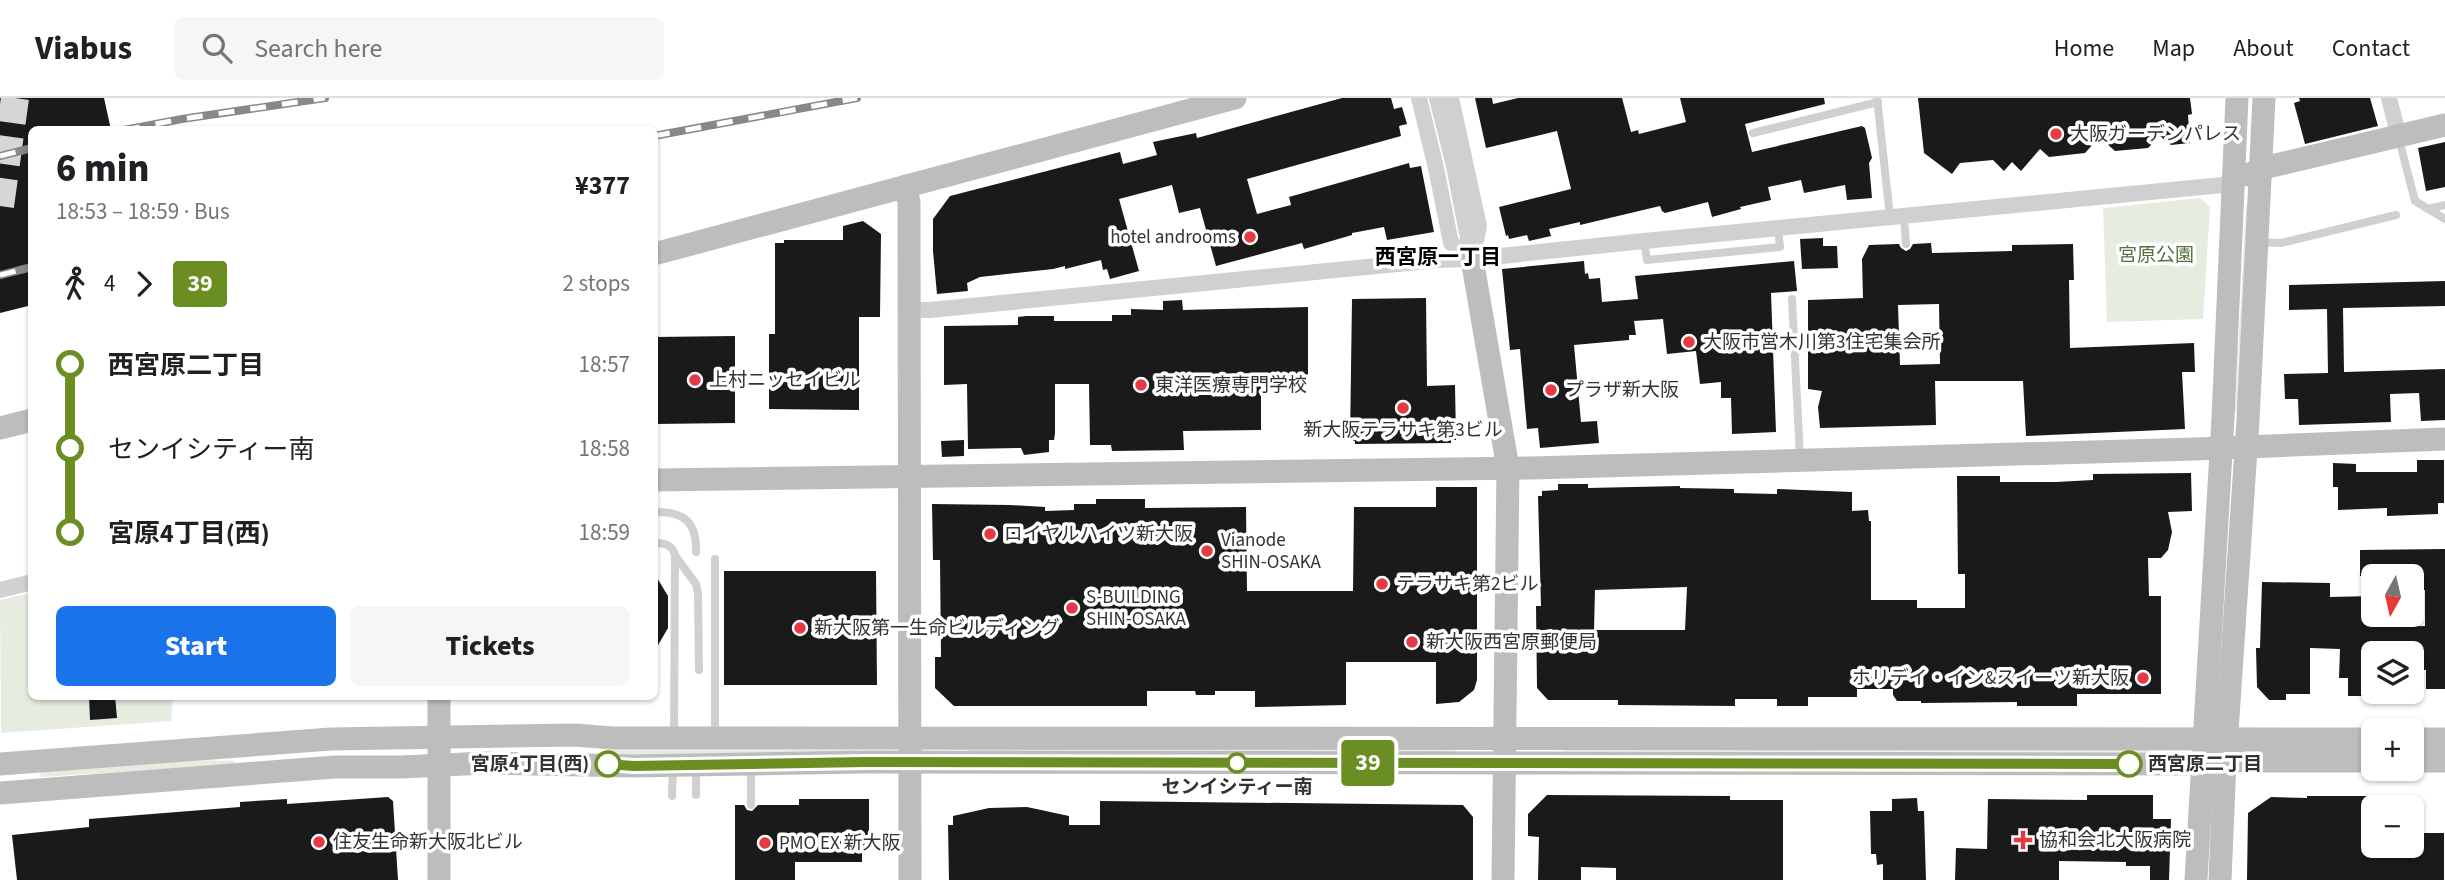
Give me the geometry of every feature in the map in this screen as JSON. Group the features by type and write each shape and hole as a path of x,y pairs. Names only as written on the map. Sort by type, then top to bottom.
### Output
{"street":[{"path":"658,253 1235,98"},
{"path":"1419,98 1451,243 1472,259"},
{"path":"1437,98 1454,166 1472,259 1508,468 1503,880"},
{"path":"1451,98 1479,226 1472,259"},
{"path":"2196,880 2221,448 2237,98"},
{"path":"2220,880 2264,98"},
{"path":"2389,98 2399,137"},
{"path":"909,310 1472,259 2233,184 2259,169 2445,125"},
{"path":"905,187 909,203 910,880"},
{"path":"0,428 28,421"},
{"path":"658,480 1508,468 2445,439"},
{"path":"0,590 28,583"},
{"path":"439,700 439,880"},
{"path":"0,764 331,739 575,735 674,739 2361,738"},
{"path":"2424,739 2445,739"},
{"path":"0,793 335,767 486,763 684,766 909,763 2202,764 2225,761 2361,761"},
{"path":"2424,761 2445,761"}],"lane":[{"path":"1754,133 1878,100 1897,216 1906,244"},
{"path":"2399,137 2415,201 2445,219"},
{"path":"2428,209 2445,205"},
{"path":"2257,242 2281,243 2396,215"},
{"path":"1792,299 1800,459"},
{"path":"658,512 667,512 690,522 695,531 696,552"},
{"path":"658,543 667,544 674,550 675,555 674,739"},
{"path":"675,555 695,584 698,594 699,670"},
{"path":"715,559 715,738"},
{"path":"751,764 751,805"},
{"path":"684,766 696,795"},
{"path":"672,796 684,766"}],"green space":[{"name":"宮原公園","path":"2200,198 2210,207 2203,319 2107,322 2103,208"},
{"path":"2246,204 2250,205 2238,412 2235,411"},
{"path":"28,594 28,700 173,700 171,721 1,733 0,600"},
{"path":"1564,746 2151,747 2151,752 1564,751"},
{"path":"1455,748 1455,752 969,753 969,749"},
{"path":"607,750 856,750 856,754 623,755 607,754"},
{"path":"188,760 235,761 235,765 41,777 40,772"}],"building":[{"path":"0,98 104,98 110,126 28,126 28,306 0,313"},
{"path":"1342,98 1391,98 1394,109 1402,107 1407,124 1399,126 1401,136 1247,179 1257,214 1291,205 1289,197 1409,163 1410,168 1421,166 1434,232 1387,240 1384,227 1352,233 1304,249 1302,243 1216,266 1200,208 1179,213 1172,185 1119,199 1139,271 1110,279 1107,269 1103,270 1101,260 1065,269 1065,266 980,277 967,283 968,291 937,294 933,219 950,196 1120,152 1123,164 1157,155 1153,142 1196,133 1197,138"},
{"path":"1475,98 1492,98 1493,104 1518,98 1622,98 1631,132 1638,130 1639,134 1686,122 1680,98 1824,98 1825,104 1745,124 1752,152 1862,126 1865,128 1872,158 1869,163 1872,198 1847,200 1845,185 1804,193 1801,180 1768,187 1771,200 1712,217 1708,202 1665,213 1660,206 1580,225 1580,222 1549,229 1551,236 1529,241 1527,235 1509,239 1499,207 1571,189 1557,131 1486,148"},
{"name":"大阪ガーデンパレス","path":"1918,98 2190,98 2190,143 2171,145 2160,136 2148,148 2115,151 2106,143 2094,143 2085,153 2049,157 2040,149 2021,171 2012,162 2004,171 1993,160 1960,163 1952,174 1924,153"},
{"path":"2299,98 2370,98 2378,126 2305,144 2294,103 2300,101"},
{"path":"2445,142 2445,187 2426,191 2418,148"},
{"path":"863,221 881,234 880,317 859,317 859,410 769,409 769,334 775,334 775,243 784,243 784,240 843,240 843,226"},
{"path":"1823,238 1823,246 1837,246 1838,268 1802,269 1800,239"},
{"path":"1931,243 1932,253 2012,251 2012,245 2073,244 2074,280 2069,280 2070,348 2194,343 2195,372 2182,372 2185,429 2026,436 2023,381 1935,381 1936,425 1820,428 1818,407 1822,391 1808,389 1808,300 1863,298 1862,259 1869,245 1899,244 1906,251 1913,244","holes":["1939,304 1940,364 1900,365 1898,305"]},
{"path":"1584,261 1585,274 1588,273 1589,279 1600,278 1602,302 1638,299 1635,276 1794,261 1797,291 1771,293 1776,432 1732,434 1731,398 1721,398 1721,382 1700,384 1696,351 1667,354 1663,319 1634,321 1636,335 1629,335 1629,340 1574,345 1581,422 1597,421 1599,443 1540,448 1538,428 1527,429 1520,349 1510,350 1502,269"},
{"path":"2445,281 2445,306 2343,308 2344,372 2445,369 2445,420 2421,421 2419,393 2390,394 2391,422 2299,425 2298,399 2285,399 2284,374 2328,373 2327,309 2289,310 2289,285"},
{"path":"1426,298 1427,386 1455,385 1456,440 1451,440 1451,443 1355,444 1355,441 1350,441 1352,299"},
{"path":"1182,300 1183,310 1308,307 1308,383 1261,384 1261,430 1183,431 1184,450 1112,451 1111,445 1090,445 1089,384 1055,384 1055,433 1054,440 1049,440 1049,452 1024,455 1021,448 968,449 967,384 944,385 944,326 1018,325 1018,317 1026,316 1054,316 1054,321 1112,321 1112,315 1131,315 1131,309 1163,310 1163,301"},
{"name":"上村ニッセイビル","path":"735,336 735,423 658,424 658,337"},
{"path":"964,440 964,456 942,457 941,441"},
{"path":"2417,460 2444,460 2444,503 2438,503 2438,514 2387,516 2387,508 2338,510 2338,487 2333,487 2333,463 2356,464 2356,472 2417,472"},
{"path":"2191,473 2192,511 2168,512 2172,532 2168,550 2161,558 2148,558 2149,596 2161,596 2161,694 2077,694 2077,706 2017,706 2017,702 1897,701 1893,689 1857,689 1857,697 1808,697 1808,706 1777,706 1777,699 1735,699 1735,706 1618,705 1618,700 1548,700 1537,688 1536,606 1541,606 1538,496 1542,496 1542,491 1558,490 1558,484 1588,484 1588,488 1680,486 1734,489 1734,493 1777,494 1777,489 1852,492 1852,511 1868,510 1871,521 1871,600 1917,600 1917,608 1965,608 1965,574 1958,574 1957,476 2000,476 2000,482 2056,482 2093,480 2093,474","holes":["1687,587 1685,630 1594,630 1595,590"]},
{"path":"1436,487 1477,487 1477,680 1474,690 1459,702 1436,704 1436,662 1346,662 1346,705 1255,707 1255,691 1215,691 1215,695 1196,695 1195,691 1147,691 1147,706 954,706 935,688 935,657 941,657 940,560 933,560 932,504 1045,507 1045,511 1074,510 1074,504 1096,504 1096,499 1145,499 1145,508 1246,507 1247,591 1353,591 1354,507 1436,507"},
{"path":"2445,549 2445,689 2426,689 2424,641 2361,641 2361,696 2348,696 2348,678 2339,678 2340,649 2310,648 2310,694 2286,694 2286,700 2269,700 2257,687 2256,648 2260,648 2262,582 2330,583 2330,597 2361,596 2361,627 2425,626 2424,564 2361,564 2360,576 2360,550"},
{"name":"新大阪第一生命ビルディング","path":"724,571 876,571 877,685 724,685"},
{"path":"658,580 668,596 668,628 658,645"},
{"path":"89,700 115,700 117,718 90,720"},
{"path":"1547,795 1730,796 1730,800 1783,800 1783,880 1616,880 1616,868 1581,867 1581,880 1538,880 1539,837 1528,836 1528,814"},
{"path":"2087,795 2153,795 2153,819 2171,819 2169,880 2150,880 2150,866 2126,866 2126,862 2059,861 2059,880 1955,880 1956,848 1987,849 1988,799 2087,800"},
{"path":"2361,796 2361,858 2424,858 2424,833 2444,833 2444,880 2247,880 2248,813 2271,797"},
{"path":"388,797 393,801 398,880 17,880 12,835 89,827 89,819 240,807 240,802 287,799 287,804"},
{"path":"1917,798 1918,811 1924,811 1926,880 1883,880 1883,864 1877,865 1876,854 1871,854 1870,811 1892,811 1892,799"},
{"path":"799,799 869,799 869,848 862,848 862,862 795,862 795,880 735,880 735,805 744,805 747,810 752,811 758,805 799,805"},
{"path":"1100,801 1463,805 1473,817 1473,880 949,880 948,825 953,825 953,816 989,808 1027,807 1069,816 1069,825 1100,825"}],"tunnel":[{"path":"0,206 15,98"}],"railway":[{"path":"145,126 325,98"},
{"path":"658,135 857,98"},
{"path":"0,156 28,149"},
{"path":"0,275 28,268"}],"bus line":[{"name":"39","path":"608,764 2129,764"}],"place":[{"name":"大阪ガーデンパレス","path":"2056,134"},
{"name":"hotel androoms","path":"1250,237"},
{"name":"大阪市営木川第3住宅集会所","path":"1689,342"},
{"name":"上村ニッセイビル","path":"695,380"},
{"name":"東洋医療専門学校","path":"1141,385"},
{"name":"プラザ新大阪","path":"1551,390"},
{"name":"新大阪テラサキ第3ビル","path":"1403,408"},
{"name":"ロイヤルハイツ新大阪","path":"990,534"},
{"name":"Vianode SHIN-OSAKA","path":"1207,551"},
{"name":"テラサキ第2ビル","path":"1382,584"},
{"name":"S-BUILDING SHIN-OSAKA","path":"1072,608"},
{"name":"新大阪第一生命ビルディング","path":"800,628"},
{"name":"新大阪西宮原郵便局","path":"1412,642"},
{"name":"ホリデイ・イン&スイーツ新大阪","path":"2143,678"},
{"name":"センイシティー南","path":"1237,763"},
{"name":"宮原4丁目(西)","path":"608,764"},
{"name":"西宮原二丁目","path":"2129,764"},
{"name":"協和会北大阪病院","path":"2023,840"},
{"name":"住友生命新大阪北ビル","path":"319,842"},
{"name":"PMO EX 新大阪","path":"765,843"}],"district":[{"name":"西宮原一丁目","path":"1438,257"}]}
